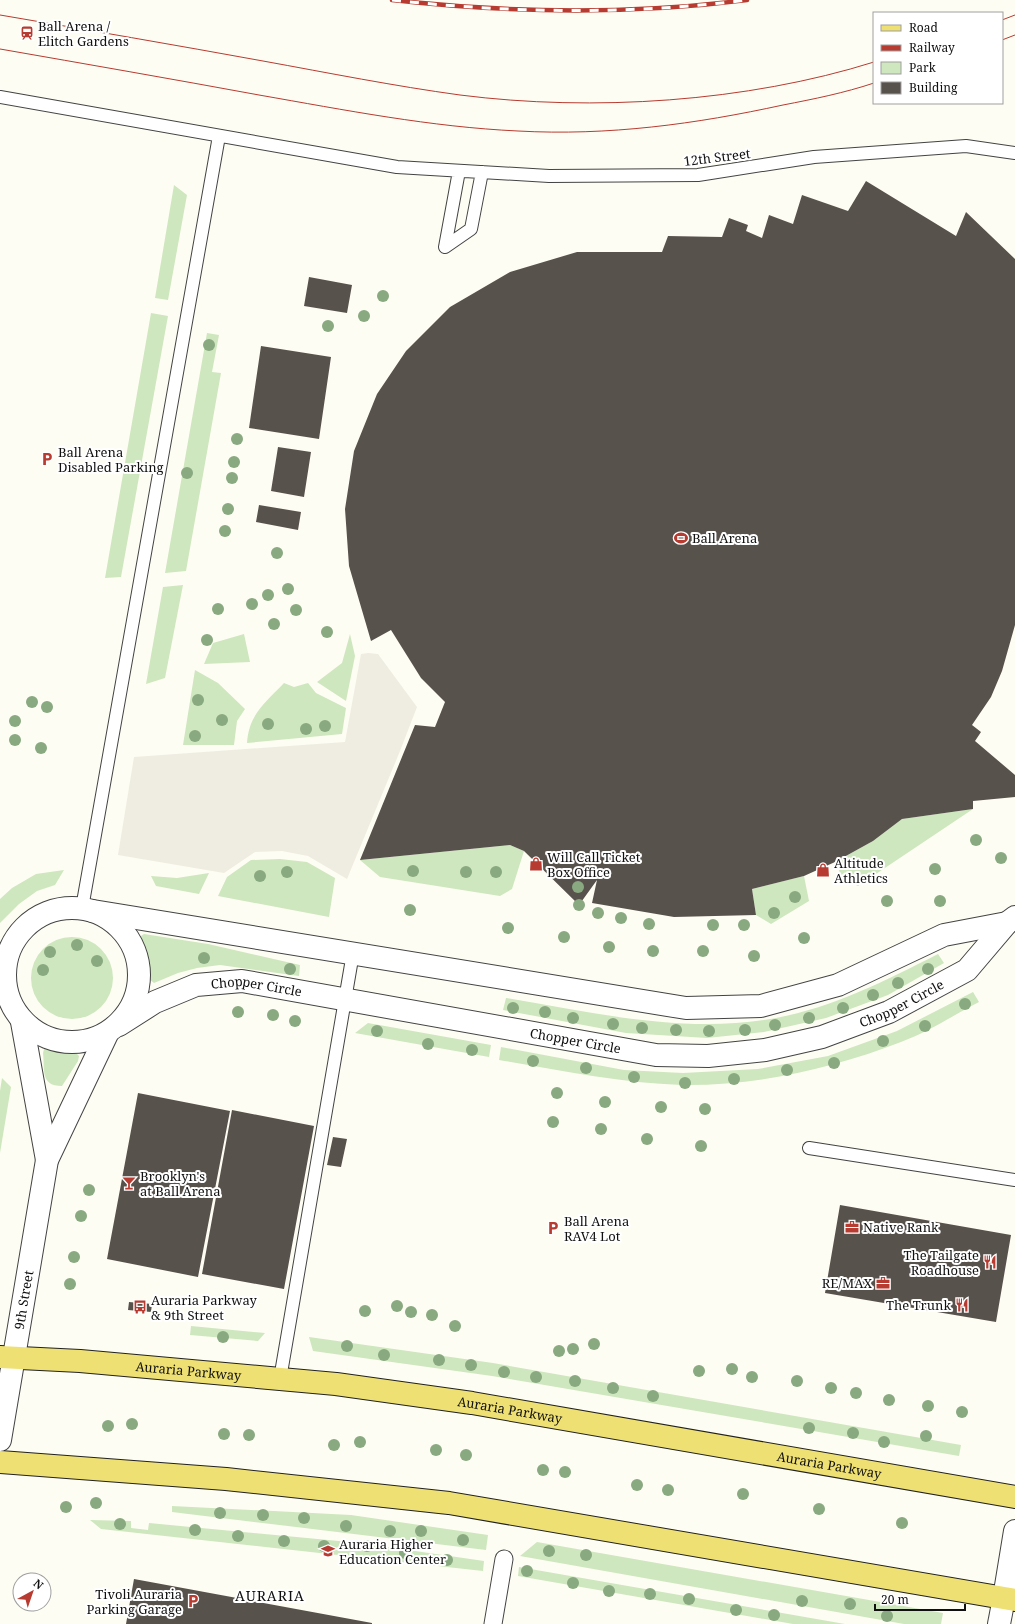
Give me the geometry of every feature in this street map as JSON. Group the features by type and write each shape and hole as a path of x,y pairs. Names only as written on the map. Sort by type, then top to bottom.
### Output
{"main road":[{"name":"Auraria Parkway","path":"7,1357 80,1361 336,1384 472,1403 1015,1497"},
{"path":"0,1462 226,1479 449,1503 1009,1599"}],"street":[{"path":"58,909 88,910 114,922 129,939 138,961 139,984 133,1006 113,1029 85,1042 63,1043 40,1036 22,1022 11,1006 5,987 2,967 18,934 30,921 46,912 58,909"},
{"name":"Chopper Circle","path":"88,910 686,1008 761,1006 838,985 944,935 1012,925"},
{"name":"Chopper Circle","path":"113,1029 155,1002 196,985 242,981 656,1055 708,1056 758,1050 822,1037 889,1012 967,970 1012,925"},
{"name":"9th Street","path":"22,1022 47,1160"},
{"name":"9th Street","path":"0,1440 7,1357 47,1160 113,1029"},
{"path":"999,1624 1009,1599 1015,1531"},
{"path":"493,1624 504,1559"}],"lane":[{"name":"12th Street","path":"0,97 397,167 549,176 698,175 821,156 966,146 1015,153"},
{"path":"88,910 219,136"},
{"path":"460,171 445,247 471,229 482,172"},
{"path":"280,1379 353,953"},
{"path":"809,1148 1015,1180"}],"green space":[{"path":"174,185 187,195 168,300 155,298"},
{"path":"151,313 168,316 121,577 105,578"},
{"path":"207,333 219,335 212,372 221,373 186,571 165,573"},
{"path":"183,585 165,678 146,684 163,587"},
{"path":"244,634 250,662 204,664 213,643"},
{"path":"350,634 355,656 346,701 317,682 342,663"},
{"path":"195,670 218,683 245,709 237,721 234,745 183,745"},
{"path":"284,683 294,687 308,683 316,693 346,708 342,734 247,743 251,724 259,710"},
{"path":"973,809 858,886 843,879 835,862 873,841 902,819"},
{"path":"510,845 524,851 512,889 500,896 380,877 360,860"},
{"path":"280,859 307,862 335,878 329,917 218,896 227,877 251,860"},
{"path":"64,870 55,885 37,891 19,904 0,923 0,899 12,888 36,874"},
{"path":"209,873 199,894 156,886 151,876 177,878"},
{"path":"804,876 809,901 771,924 756,915 752,889"},
{"path":"144,934 208,944 300,965 299,976 220,965 197,968 178,973 154,983 149,979 147,958 144,948 138,938"},
{"path":"72,937 88,940 101,949 110,962 113,978 110,994 101,1007 88,1016 72,1019 56,1016 43,1007 34,994 31,978 34,962 43,949 56,940"},
{"path":"938,954 944,963 888,995 826,1018 764,1032 707,1038 626,1033 503,1010 506,998 602,1015 667,1022 700,1024 764,1020 787,1016 832,1003 875,985"},
{"path":"973,992 979,1002 911,1038 875,1052 820,1068 765,1079 710,1085 659,1084 590,1076 499,1060 501,1047 624,1070 683,1073 758,1069 828,1056 897,1031"},
{"path":"368,1023 491,1045 489,1057 355,1033"},
{"path":"49,1047 75,1052 79,1056 78,1061 62,1086 50,1083 45,1076 43,1053 44,1049"},
{"path":"2,1078 11,1087 0,1153 0,1091"},
{"path":"191,1326 265,1333 258,1341 190,1335"},
{"path":"309,1337 493,1363 961,1445 959,1456 492,1376 313,1351"},
{"path":"172,1506 351,1515 488,1535 486,1550 172,1512"},
{"path":"90,1520 131,1521 131,1528 148,1530 149,1523 360,1543 484,1561 483,1571 101,1529"},
{"path":"537,1542 943,1613 941,1624 904,1624 520,1556"},
{"path":"519,1567 845,1624 793,1624 518,1576"}],"shaded area":[{"path":"361,654 378,654 417,707 347,879 308,856 282,851 255,852 224,873 118,855 134,757 345,742"}],"building":[{"name":"Ball Arena","path":"866,181 956,236 966,212 1015,259 1015,625 1002,671 991,697 972,725 981,732 975,741 1015,775 1015,797 973,801 973,809 902,819 873,841 835,862 804,876 752,889 756,915 674,917 592,903 597,880 579,905 524,851 510,845 360,860 415,725 435,727 445,702 421,678 391,630 371,641 349,566 345,509 354,451 377,394 406,351 450,307 510,272 577,252 662,252 668,236 722,237 729,218 748,225 746,231 762,238 769,215 793,224 802,195 848,211"},
{"path":"309,277 352,285 347,313 304,306"},
{"path":"261,346 331,357 319,439 249,428"},
{"path":"278,447 311,452 304,497 271,491"},
{"path":"259,505 301,512 298,530 256,522"},
{"path":"138,1093 230,1111 198,1277 107,1259"},
{"path":"232,1110 314,1126 284,1289 202,1274"},
{"path":"333,1137 347,1139 341,1167 327,1165"},
{"path":"840,1205 1011,1235 996,1322 825,1293"},
{"path":"129,1302 152,1304 151,1312 128,1310"},
{"name":"Tivoli Auraria Parking Garage","path":"134,1579 372,1623 372,1624 126,1624"}],"tram line":[{"path":"0,15 411,88 460,95 563,103 616,103 722,95 825,76 873,62"},
{"path":"1003,20 1015,15"},
{"path":"1003,40 1015,35"},
{"path":"0,49 388,117 453,126 518,131 585,132 685,123 818,98 873,83"}],"railway":[{"path":"392,0 481,8 525,10 614,10 703,5 747,0"}],"place":[{"name":"Ball Arena / Elitch Gardens","path":"27,33"},
{"name":"Ball Arena Disabled Parking","path":"47,459"},
{"name":"Ball Arena","path":"681,538"},
{"name":"Will Call Ticket Box Office","path":"536,864"},
{"name":"Altitude Athletics","path":"823,870"},
{"name":"Brooklyn's at Ball Arena","path":"129,1183"},
{"name":"Native Rank","path":"852,1227"},
{"name":"Ball Arena RAV4 Lot","path":"553,1228"},
{"name":"The Tailgate Roadhouse","path":"990,1262"},
{"name":"RE/MAX","path":"883,1283"},
{"name":"The Trunk","path":"962,1305"},
{"name":"Auraria Parkway & 9th Street","path":"140,1307"},
{"name":"Auraria Higher Education Center","path":"328,1551"},
{"name":"Tivoli Auraria Parking Garage","path":"193,1601"}],"district":[{"name":"AURARIA","path":"270,1596"}]}
